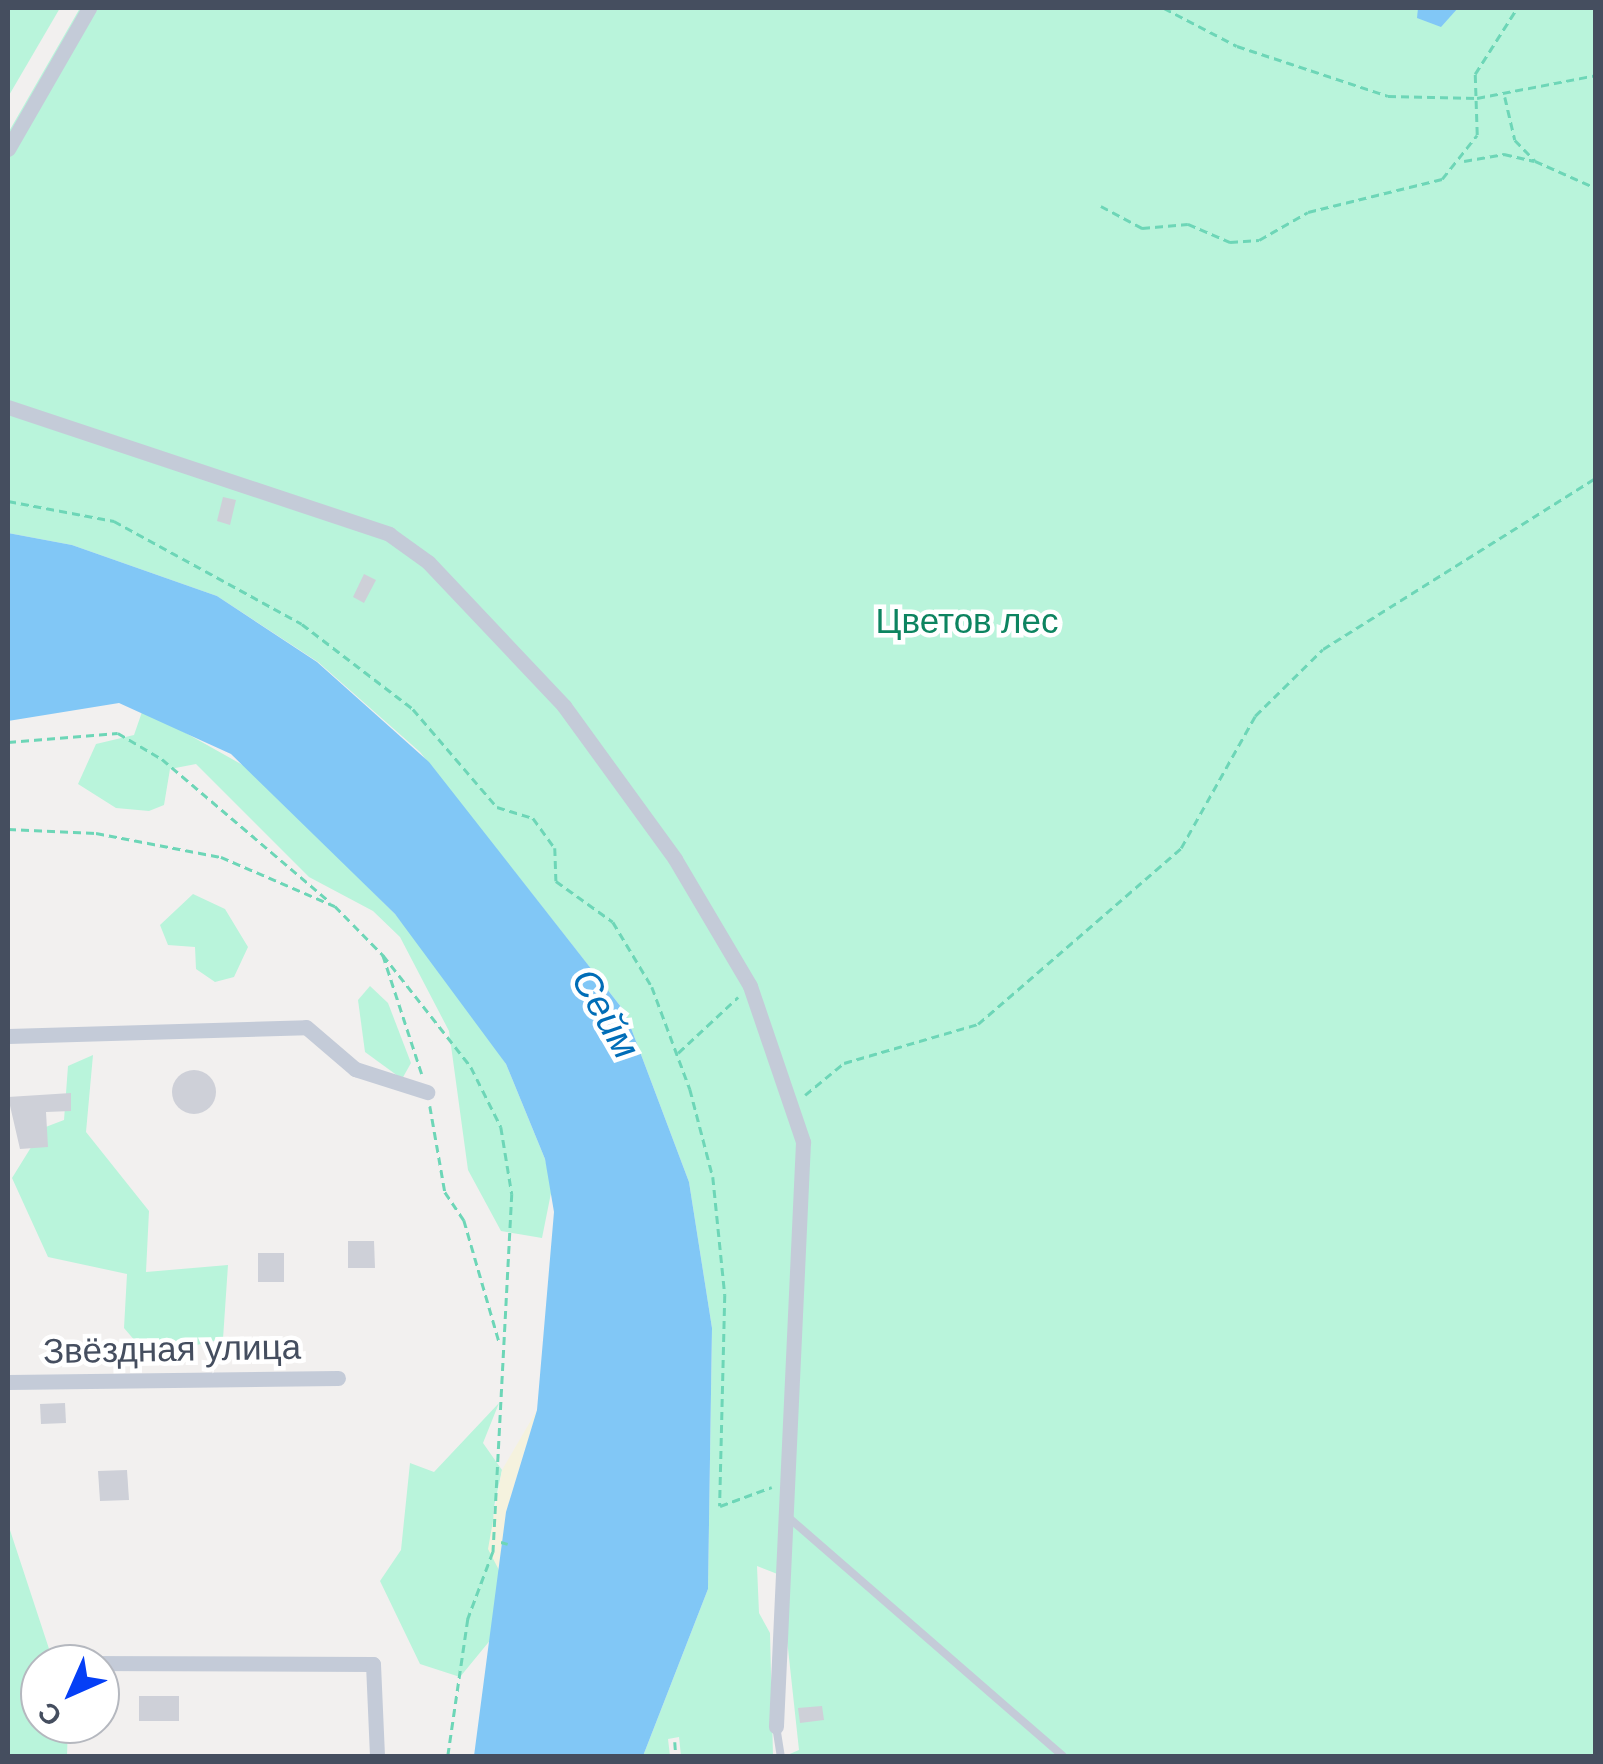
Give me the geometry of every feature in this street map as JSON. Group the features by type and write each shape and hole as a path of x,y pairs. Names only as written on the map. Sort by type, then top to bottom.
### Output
{"street":[{"path":"8,149 89,8"},
{"path":"8,407 389,534 428,562 564,706 675,859 750,986 796,1103 802,1212 782,1484 776,1726"},
{"path":"8,1036 306,1027 355,1069 427,1092"},
{"name":"Звёздная улица","path":"8,1382 338,1378"},
{"path":"120,1663 373,1664 377,1756"}],"lane":[{"path":"781,1510 1063,1756"},
{"path":"776,1726 782,1756"}],"path":[{"path":"1164,8 1238,46 1388,96 1504,96 1596,75"},
{"path":"1101,206 1142,228 1188,224 1230,242 1259,240 1308,212 1442,180 1462,162 1477,135 1475,74 1517,8"},
{"path":"1504,96 1515,140 1536,161"},
{"path":"1462,162 1504,154 1536,161 1596,188"},
{"path":"796,1103 844,1063 978,1024 1181,848 1254,716 1323,650 1440,570 1524,531 1596,478"},
{"path":"8,500 114,521 302,624 412,709 498,806 533,818 555,848 556,881 613,922 677,1054 713,1177 725,1295 720,1506 782,1484"},
{"path":"8,742 118,733 162,759 335,906 383,955 471,1067 501,1127 512,1194 500,1342 493,1552 468,1619 448,1756"},
{"path":"8,829 96,833 220,857 335,906"},
{"path":"383,955 427,1092 446,1192 464,1220 500,1342"},
{"path":"677,1054 750,986"},
{"path":"501,1542 508,1544"},
{"path":"675,1742 676,1756"}],"green space":[{"path":"8,8 60,8 8,97"},
{"name":"Цветов лес","path":"80,8 1595,8 1595,1756 785,1756 799,1750 780,1575 757,1566 759,1613 770,1633 773,1756 681,1756 679,1737 668,1739 670,1756 643,1756 708,1589 712,1328 689,1182 625,1012 420,752 318,662 217,596 72,545 8,533 8,133"},
{"path":"143,709 248,768 395,914 458,991 506,1064 545,1159 552,1188 542,1238 501,1231 468,1170 449,1031 400,937 373,911 309,877 196,764 170,769 164,805 149,811 116,808 78,784 96,744 134,735"},
{"path":"193,894 225,909 248,947 234,977 215,982 196,969 195,947 168,945 160,925"},
{"path":"370,986 388,1003 411,1063 402,1079 365,1052 358,1000"},
{"path":"93,1055 86,1132 149,1211 146,1272 228,1265 223,1339 148,1356 124,1328 127,1274 48,1257 12,1178 43,1128 64,1120 68,1066"},
{"path":"499,1403 483,1443 502,1470 493,1511 501,1591 492,1638 460,1677 420,1664 380,1581 401,1550 410,1463 434,1472"},
{"path":"8,1524 47,1644 20,1644 20,1744 67,1744 67,1756 8,1756"}],"sand":[{"path":"537,1410 506,1512 501,1574 488,1549 502,1470"}],"water":[{"path":"1418,8 1458,8 1441,27 1417,18"},
{"name":"Сейм","path":"8,533 72,545 217,596 317,662 429,762 625,1012 689,1182 712,1328 708,1589 643,1756 474,1756 506,1512 537,1410 554,1212 545,1159 506,1064 395,914 231,754 119,703 8,721"}],"building":[{"path":"223,497 236,500 230,525 217,521"},
{"path":"364,574 376,580 364,603 353,597"},
{"path":"194,1070 210,1076 216,1092 210,1108 194,1114 178,1108 172,1092 178,1076"},
{"path":"71,1093 71,1111 46,1112 48,1147 20,1149 8,1097"},
{"path":"348,1241 374,1241 375,1268 348,1268"},
{"path":"258,1253 284,1253 284,1282 258,1282"},
{"path":"65,1403 66,1423 41,1424 40,1404"},
{"path":"127,1470 129,1500 100,1501 98,1471"},
{"path":"139,1696 179,1696 179,1721 139,1721"},
{"path":"822,1706 824,1720 800,1723 798,1708"}]}
